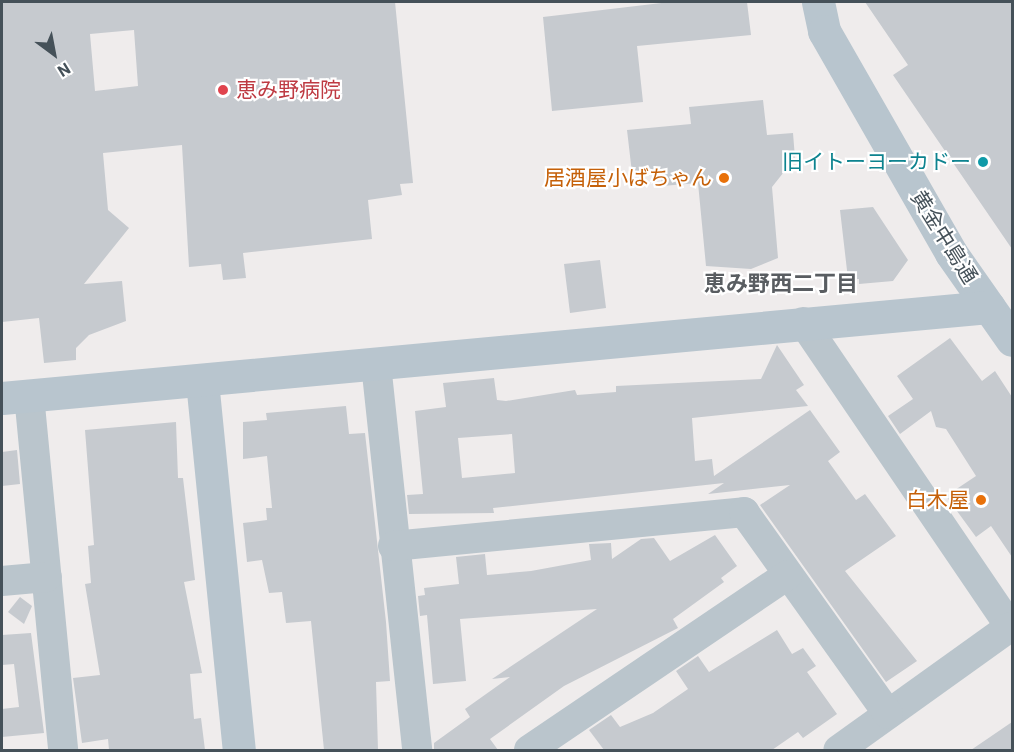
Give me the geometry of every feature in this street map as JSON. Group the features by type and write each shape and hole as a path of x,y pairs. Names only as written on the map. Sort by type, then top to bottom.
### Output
{"street":[{"name":"黄金中島通","path":"818,2 824,31 951,253 1012,340"},
{"path":"63,750 47,577 15,397 989,306"},
{"path":"803,322 1010,627 838,750"},
{"path":"376,364 393,546 417,750"},
{"path":"202,381 239,750"},
{"path":"393,546 744,512 888,714"},
{"path":"529,750 788,575"},
{"path":"2,581 47,577"}],"building":[{"path":"2,2 395,2 413,183 400,184 402,195 368,200 372,239 243,253 246,278 223,280 221,264 189,267 182,145 103,153 108,210 129,228 84,284 122,281 126,321 89,335 76,348 76,360 44,363 39,318 2,322","holes":["134,30 138,86 95,91 90,34"]},
{"path":"670,2 747,2 751,35 637,46 643,102 552,111 543,17"},
{"name":"旧イトーヨーカドー","path":"865,2 1012,2 1012,249 893,75 908,65"},
{"path":"763,100 767,135 793,133 795,158 772,187 778,258 751,269 706,266 698,183 662,186 660,170 632,173 627,130 691,124 689,107"},
{"path":"873,207 908,260 893,281 859,284 859,279 848,279 840,210"},
{"path":"600,260 606,308 570,313 564,264"},
{"path":"950,338 982,381 995,371 1012,397 1012,557 991,526 976,537 946,496 976,476 946,429 936,427 931,411 900,434 888,416 913,399 897,376"},
{"path":"777,345 804,385 796,390 808,406 692,418 695,461 712,459 714,476 810,410 840,452 828,461 856,500 865,494 896,536 845,571 917,661 886,682 760,505 790,485 708,494 724,483 493,508 494,513 409,514 407,495 423,494 415,411 446,407 443,383 494,378 497,400 506,401 575,390 577,395 616,392 616,386 761,379","holes":["512,434 515,473 462,478 458,438"]},
{"path":"346,406 349,434 365,433 386,622 390,681 376,682 378,750 324,750 311,621 286,623 282,592 269,593 262,560 247,562 243,523 267,520 266,508 272,508 267,456 243,459 243,422 267,420 266,413"},
{"path":"176,422 178,478 183,478 195,580 184,582 202,673 190,674 194,719 201,718 205,750 109,750 108,739 82,743 73,678 100,675 85,584 91,583 88,546 94,545 85,430"},
{"path":"17,450 20,484 2,486 2,452"},
{"path":"715,535 737,566 721,578 724,582 673,619 678,628 564,686 490,739 498,750 434,750 434,743 470,717 465,709 510,677 492,679 597,609 460,619 466,681 433,684 427,615 420,616 418,596 425,595 424,588 459,584 456,557 485,554 487,575 531,571 591,560 589,544 611,543 612,559 641,539 654,538 670,561"},
{"path":"20,597 32,606 24,624 8,612"},
{"path":"777,630 792,654 803,648 816,666 807,672 837,714 803,738 798,732 772,750 604,750 589,730 611,715 620,727 653,713 688,689 676,671 698,656 709,672"},
{"path":"31,633 44,733 2,737 2,709 19,707 14,664 2,665 2,635"},
{"path":"1012,722 1012,750 971,750"}],"place":[{"name":"恵み野病院","path":"223,90"},
{"name":"旧イトーヨーカドー","path":"983,162"},
{"name":"居酒屋小ばちゃん","path":"724,178"},
{"name":"白木屋","path":"981,500"}],"district":[{"name":"恵み野西二丁目","path":"781,284"}]}
